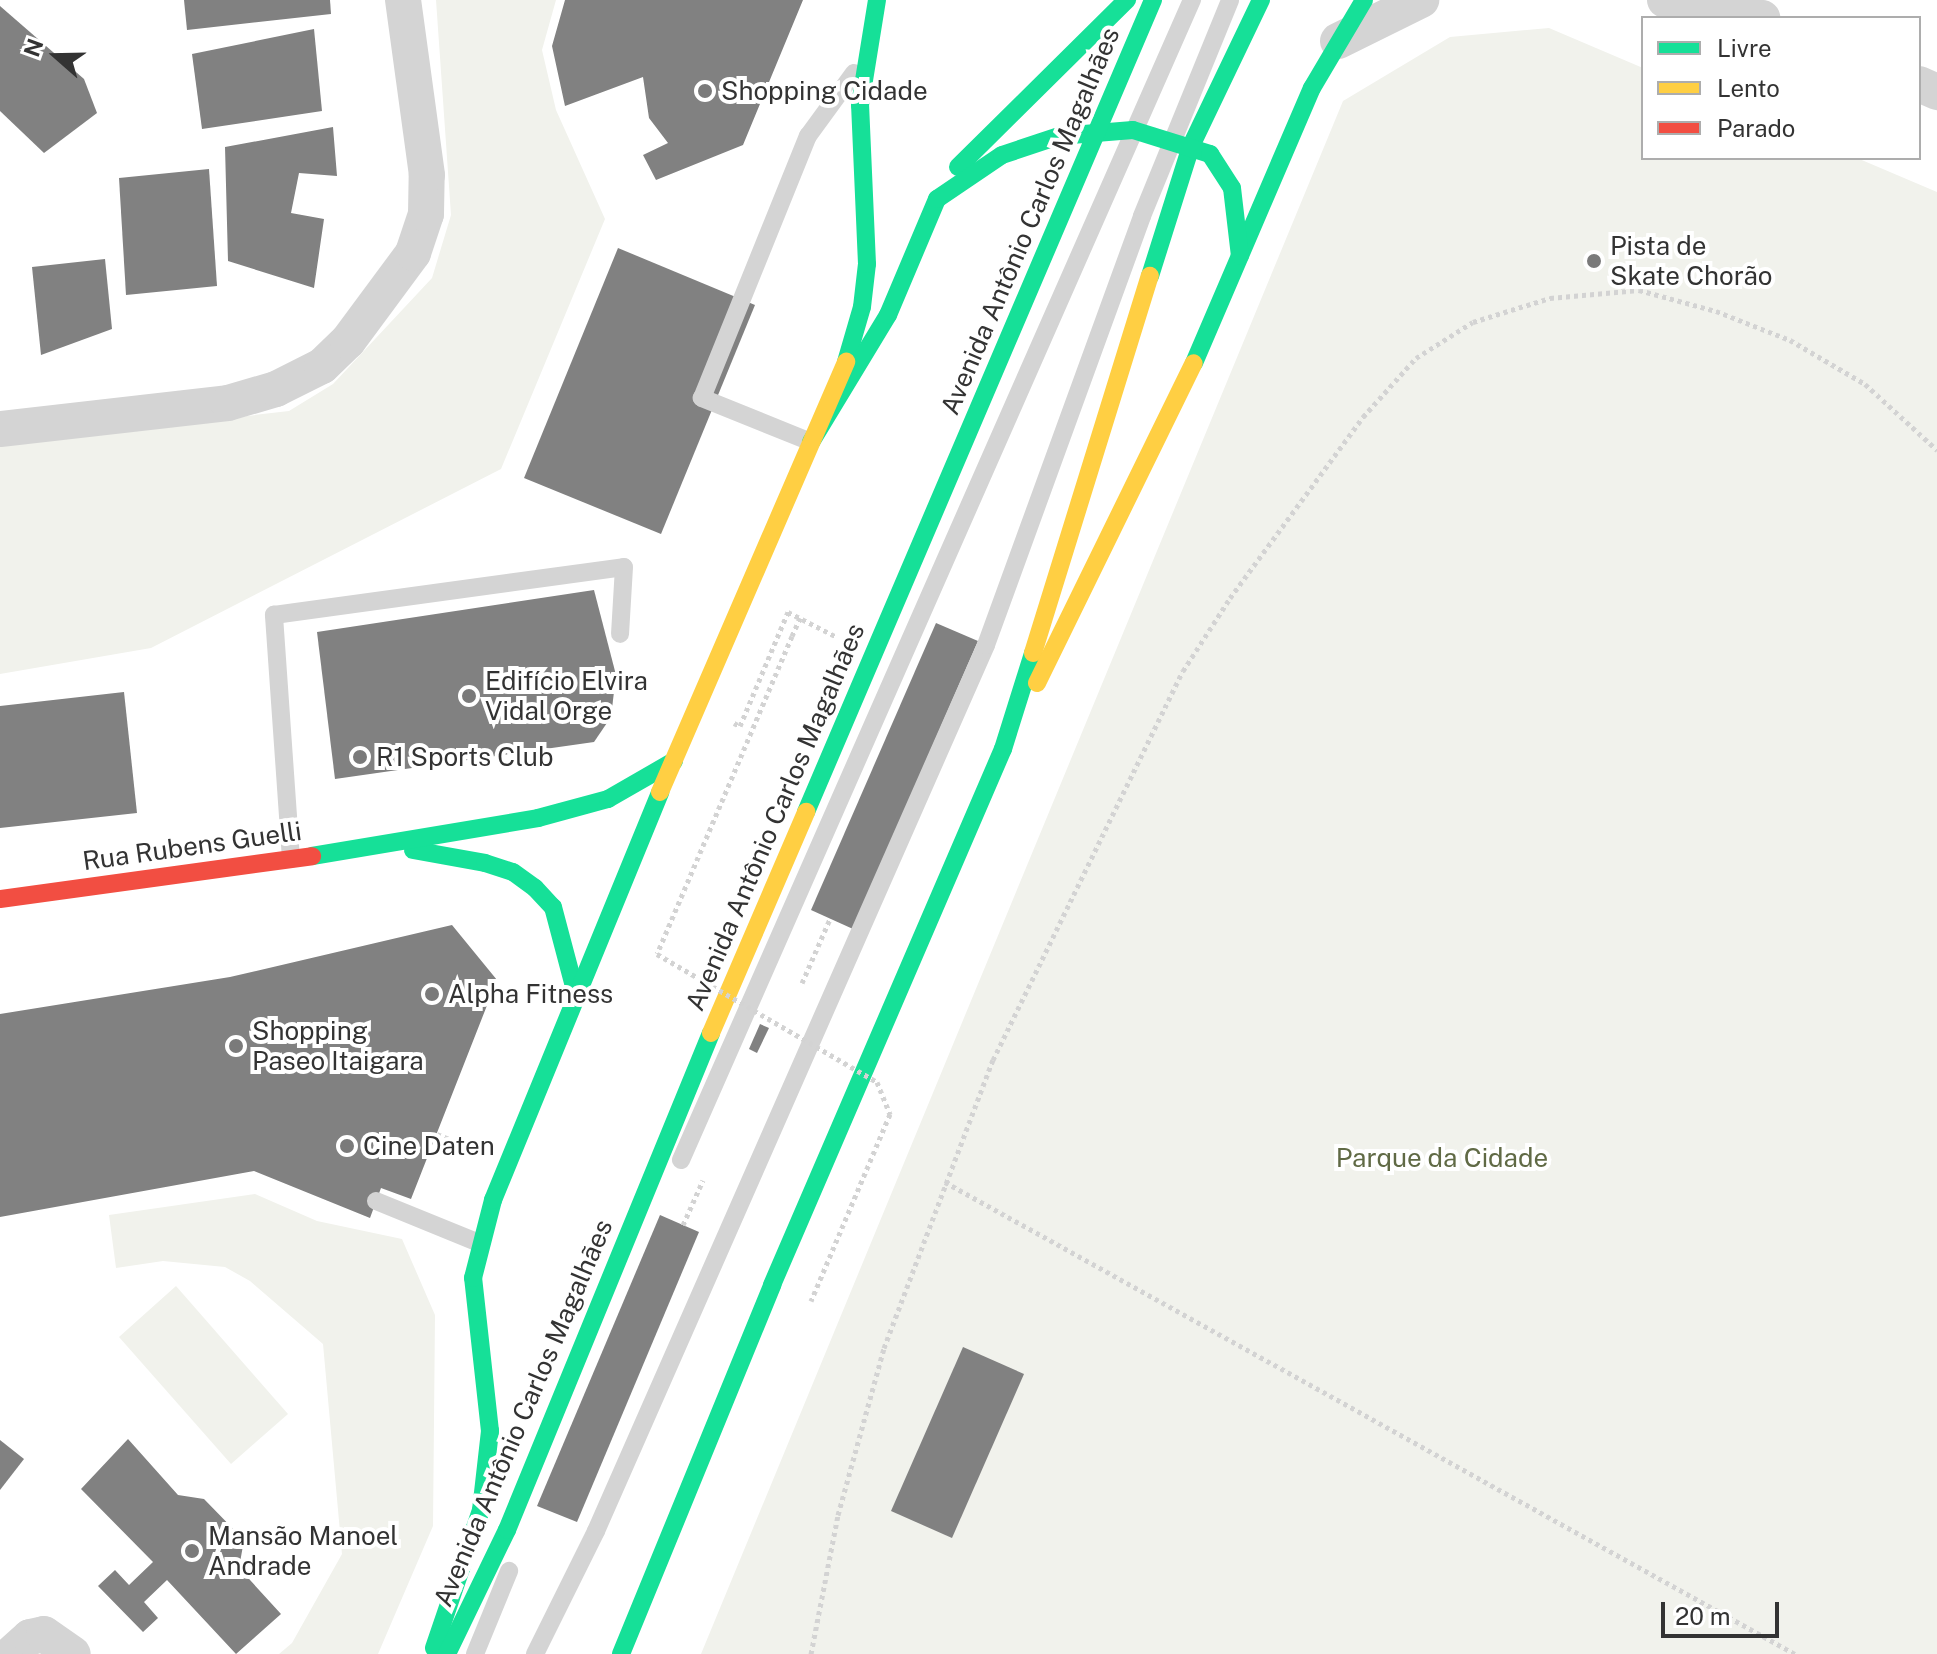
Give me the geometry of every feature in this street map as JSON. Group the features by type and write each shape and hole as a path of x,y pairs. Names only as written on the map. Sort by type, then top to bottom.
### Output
{"main road":[{"name":"Avenida Antônio Carlos Magalhães","path":"432,1654 481,1510 486,1470 490,1431 473,1278 479,1243 575,990 811,442 862,307 867,264 860,105 864,62 877,0"},
{"path":"811,442 872,346 937,199 984,137 1127,0"},
{"name":"Avenida Antônio Carlos Magalhães","path":"447,1654 507,1530 872,654 1153,0"},
{"path":"1003,749 1191,146 1261,0"},
{"path":"621,1654 772,1285 1003,749 1169,422 1312,88 1364,0"},
{"path":"937,199 1002,155 1059,136 1133,130 1171,139 1210,154 1232,188 1240,256"},
{"name":"Rua Rubens Guelli","path":"0,899 391,845 579,809 608,799 674,761"},
{"name":"Rua Rubens Guelli","path":"391,845 485,863 513,872 535,888 553,907 565,937 575,990"}],"street":[{"path":"0,429 228,403 276,389 322,366 348,341 413,253 426,214 427,175 403,0"},
{"path":"1338,41 1421,0"},
{"path":"1665,0 1751,16"},
{"path":"1728,0 1758,16"},
{"path":"11,1654 30,1637 44,1634 73,1654"}],"lane":[{"path":"475,1654 662,1202 1192,0"},
{"path":"535,1654 596,1531 986,645 1171,139 1230,0"},
{"path":"811,442 702,398 808,136 822,111 864,62"},
{"path":"291,859 274,615 624,567 620,634"},
{"path":"376,1201 479,1243"}],"path":[{"path":"811,1654 838,1515 884,1348 993,1060 1183,671 1230,598 1363,417 1416,358 1473,322 1550,298 1639,290 1716,311 1790,340 1865,384 1937,450"},
{"path":"697,707 740,726 788,612 872,654"},
{"path":"800,618 657,954 877,1082 890,1114 811,1301"},
{"path":"800,987 830,919"},
{"path":"776,1042 788,1014"},
{"path":"945,1182 1795,1654"}],"green space":[{"path":"436,0 556,0 542,50 556,110 605,219 501,469 151,648 0,674 0,445 289,411 333,384 432,278 451,215"},
{"name":"Parque da Cidade","path":"1549,28 1641,67 1641,160 1862,160 1937,192 1937,1654 701,1654 1343,101 1450,37"},
{"path":"255,1194 317,1221 402,1239 435,1315 433,1526 378,1654 279,1654 292,1643 342,1554 323,1344 250,1281 225,1267 163,1261 116,1268 109,1215"},
{"path":"176,1286 288,1414 231,1464 119,1337"}],"building":[{"path":"184,0 330,0 331,14 187,30"},
{"name":"Shopping Cidade","path":"565,0 803,0 743,145 656,180 643,155 668,143 649,118 643,77 565,106 552,46"},
{"path":"0,6 84,79 97,113 44,153 0,111"},
{"path":"314,29 322,111 202,129 192,54"},
{"path":"333,127 337,176 299,173 291,213 324,219 314,288 228,261 225,147"},
{"path":"209,169 217,286 126,295 119,178"},
{"path":"618,248 755,305 661,534 524,478"},
{"path":"105,259 112,329 41,355 32,267"},
{"name":"Edifício Elvira Vidal Orge","path":"594,590 616,675 611,717 594,742 335,779 317,632"},
{"path":"936,623 978,641 853,929 811,910"},
{"path":"124,692 137,813 0,828 0,706"},
{"name":"Shopping Paseo Itaigara","path":"452,925 497,980 411,1199 381,1188 370,1218 254,1171 0,1217 0,1014 230,977"},
{"path":"760,1024 769,1028 757,1053 749,1049"},
{"path":"660,1215 699,1232 577,1522 537,1506"},
{"path":"963,1347 1024,1374 952,1538 891,1511"},
{"name":"Mansão Manoel Andrade","path":"128,1439 178,1495 204,1499 244,1540 239,1568 281,1614 236,1654 167,1580 144,1602 158,1618 143,1632 98,1586 115,1570 129,1585 153,1562 81,1489"},
{"path":"0,1440 24,1459 0,1490"}],"traffic: fast":[{"path":"846,362 862,307 867,264 860,105 877,0"},
{"path":"958,167 1127,0"},
{"path":"806,812 1153,0"},
{"path":"1150,276 1191,146 1261,0"},
{"path":"1194,363 1312,88 1364,0"},
{"path":"811,442 888,315 937,199 1002,155 1059,136 1133,130 1210,154 1232,188 1240,256"},
{"path":"621,1654 772,1285 1003,749 1033,653"},
{"path":"312,856 538,818 608,799 674,761"},
{"path":"434,1648 481,1510 490,1431 473,1278 493,1200 660,792"},
{"path":"413,850 485,863 513,872 535,888 553,907 575,990"},
{"path":"447,1654 507,1530 711,1033"}],"traffic: slow":[{"path":"1033,653 1150,276"},
{"path":"660,792 846,362"},
{"path":"1037,683 1194,363"},
{"path":"711,1033 806,812"}],"traffic: jam":[{"path":"0,899 312,856"}],"place":[{"name":"Shopping Cidade","path":"705,91"},
{"name":"Pista de Skate Chorão","path":"1594,261"},
{"name":"Edifício Elvira Vidal Orge","path":"469,696"},
{"name":"R1 Sports Club","path":"360,757"},
{"name":"Alpha Fitness","path":"432,994"},
{"name":"Shopping Paseo Itaigara","path":"236,1046"},
{"name":"Cine Daten","path":"347,1146"},
{"name":"Mansão Manoel Andrade","path":"192,1551"}]}
